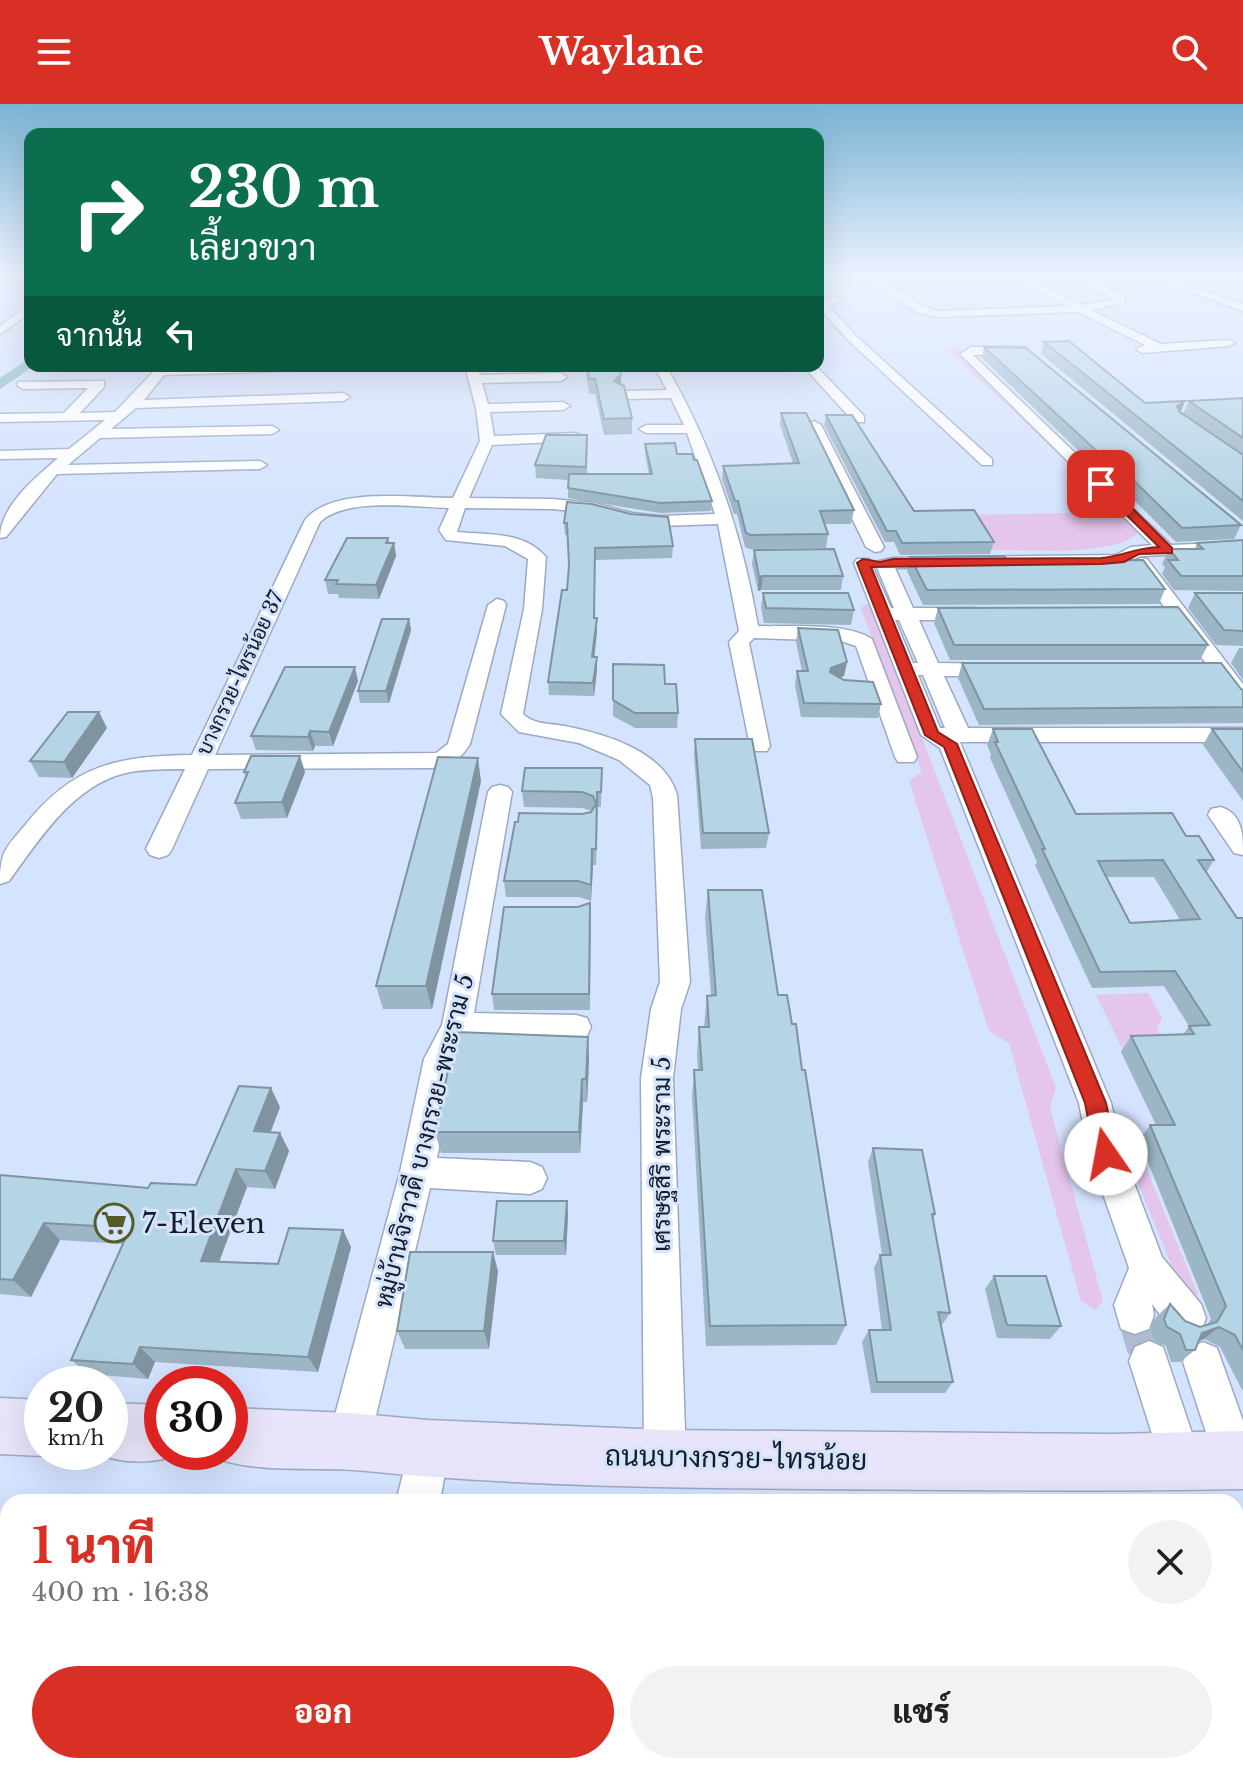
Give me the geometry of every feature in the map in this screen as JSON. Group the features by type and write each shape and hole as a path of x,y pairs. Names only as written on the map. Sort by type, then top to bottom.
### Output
{"main road":[{"path":"0,1426 24,1427"},
{"name":"ถนนบางกรวย-ไทรน้อย","path":"248,1437 349,1441 423,1476 665,1459 1111,1463 1219,1460"}],"street":[{"path":"871,354 987,462"},
{"path":"966,354 1168,551"},
{"path":"1021,354 1031,355"},
{"path":"0,533 23,494 121,416 134,404 157,372"},
{"path":"663,372 693,429 725,519 741,577 749,632"},
{"path":"815,372 859,419"},
{"path":"472,373 561,377"},
{"name":"เศรษฐสิริ พระราม 5","path":"472,373 483,408 487,441 447,530 452,536 509,540 525,545 537,557 533,609 512,714 518,724 529,729 600,742 646,767 661,782 666,804 675,982 666,1009 657,1078 665,1459"},
{"path":"23,385 99,384 68,417"},
{"path":"624,395 676,394"},
{"path":"134,404 343,397"},
{"path":"483,408 563,406"},
{"path":"0,418 121,416"},
{"path":"814,425 869,558 908,614 933,670 947,738"},
{"path":"646,429 693,429"},
{"path":"99,434 272,430"},
{"path":"487,441 576,437"},
{"path":"0,455 75,453"},
{"path":"53,470 260,465"},
{"path":"461,503 594,508 631,518 660,521 725,519"},
{"name":"บางกรวย-ไทรน้อย 37","path":"0,875 12,843 75,786 125,765 200,762 319,513 338,505 461,503"},
{"path":"869,558 1101,561 1120,560 1133,553 1243,547"},
{"path":"1133,553 1243,698"},
{"path":"869,558 874,604 905,669 947,738 1095,1103 1106,1154 1148,1268 1187,1318"},
{"path":"1149,614 1199,599"},
{"path":"874,604 908,614 999,614"},
{"path":"159,849 200,762 443,761 459,744 497,605"},
{"path":"759,746 739,642 749,632 856,637 865,643 906,757"},
{"path":"905,669 1012,670"},
{"path":"854,686 881,687"},
{"path":"947,738 1243,735"},
{"name":"หมู่บ้านจิราวดี บางกรวย-พระราม 5","path":"349,1441 417,1172 440,1059 457,1025 492,910 505,809"},
{"path":"1220,815 1243,847"},
{"path":"457,1025 576,1027"},
{"path":"417,1172 530,1178"},
{"path":"1135,1315 1133,1305 1148,1268"},
{"path":"1149,1361 1219,1460"},
{"path":"1203,1362 1219,1460"}],"shaded area":[{"path":"951,354 966,354 1139,532 1110,546 1091,549 992,550 971,515 1117,512"},
{"path":"866,604 872,607 1056,1088 1050,1108 1103,1301 1095,1310 1081,1301 1009,1043 989,1031 909,781 922,772 861,608"},
{"path":"1148,993 1162,1018 1157,1029 1166,1047 1122,1048 1096,995"},
{"path":"1127,1138 1135,1141 1198,1294 1193,1301 1185,1298 1121,1142"}],"building":[{"path":"992,354 1033,354 1241,525 1182,528 1119,466 1114,467"},
{"path":"1059,354 1085,354 1145,403 1185,401 1177,406 1180,412 1243,455 1243,501"},
{"path":"588,372 620,372 614,381 624,386 632,418 604,419 595,379 589,379"},
{"path":"1243,398 1243,438 1189,401"},
{"path":"781,413 806,413 854,510 820,511 828,534 746,533 738,501 735,501 723,466 799,463"},
{"path":"826,415 852,415 914,511 974,510 994,542 902,543 896,531 887,531"},
{"path":"546,435 587,435 586,467 535,465"},
{"path":"675,443 677,454 692,454 697,460 712,501 660,503 568,488 569,474 652,474 645,444"},
{"path":"567,502 592,504 631,514 668,517 673,546 595,548 594,618 597,618 592,657 597,657 593,683 548,682 562,590 567,590 569,565 567,523 564,523"},
{"path":"347,538 388,538 386,543 394,543 376,585 336,584 338,580 325,580"},
{"path":"1243,540 1243,576 1181,576 1168,560 1178,560 1169,549 1203,549 1197,543"},
{"path":"834,549 843,576 759,577 754,550"},
{"path":"1004,556 1008,561 1143,560 1165,589 927,590 910,557"},
{"path":"763,593 848,593 854,610 766,608"},
{"path":"1195,593 1243,593 1243,631 1224,630"},
{"path":"1178,607 1208,645 954,645 938,608"},
{"path":"382,619 409,619 386,691 358,691"},
{"path":"798,628 838,630 847,662 831,668 830,672 844,680 873,682 881,704 804,703 797,671 808,671"},
{"path":"962,663 1221,663 1243,690 1243,707 984,709"},
{"path":"613,664 664,665 665,684 676,684 678,713 635,713 613,700"},
{"path":"285,667 355,667 329,732 310,731 308,737 251,736"},
{"path":"68,712 99,712 64,762 30,761"},
{"path":"993,729 1032,729 1076,814 1172,813 1186,836 1199,836 1214,860 1198,860 1237,918 1243,918 1243,1350 1235,1335 1219,1327 1202,1333 1195,1350 1186,1350 1180,1334 1167,1327 1164,1319 1170,1304 1185,1321 1200,1327 1217,1322 1226,1306 1150,1125 1175,1125 1131,1036 1194,1034 1189,1026 1210,1025 1175,971 1100,972 1042,849 1045,849 995,742 998,742","holes":["1163,860 1200,919 1130,923 1098,861"]},
{"path":"1212,729 1243,729 1243,772"},
{"path":"695,739 752,739 769,833 703,833"},
{"path":"251,756 300,756 282,802 235,803"},
{"path":"438,757 478,758 426,986 376,986"},
{"path":"525,768 602,768 601,792 597,792 596,849 592,849 591,885 578,881 504,881 519,813 582,814 591,812 596,804 593,796 582,792 522,791"},
{"path":"708,890 762,890 778,995 787,995 792,1024 796,1024 802,1070 805,1070 846,1325 710,1326 694,1070 702,1070 699,1027 709,1027 707,996 716,995"},
{"path":"590,903 589,994 492,994 504,907 578,907"},
{"path":"456,1032 588,1037 579,1132 435,1132"},
{"path":"239,1086 271,1088 254,1131 280,1133 265,1171 236,1169 201,1261 278,1264 289,1228 343,1230 308,1357 140,1347 133,1364 71,1360 130,1228 44,1223 13,1280 0,1279 0,1175 148,1188 151,1183 196,1185"},
{"path":"873,1148 922,1150 950,1313 938,1312 953,1382 877,1382 869,1330 891,1330 880,1255 891,1255"},
{"path":"497,1201 567,1201 564,1241 493,1241"},
{"path":"410,1252 493,1252 484,1331 397,1331"},
{"path":"994,1276 1046,1276 1061,1326 1007,1325"}],"waterway":[{"path":"0,385 24,367"}],"tunnel":[{"path":"1135,1315 1149,1361"}],"place":[{"name":"7-Eleven","path":"114,1223"}],"route":[{"path":"1101,484 1168,551 1137,551 1120,560 1101,561 893,563 880,566 863,563 932,735 950,744 999,862 1095,1103 1106,1154"}]}
